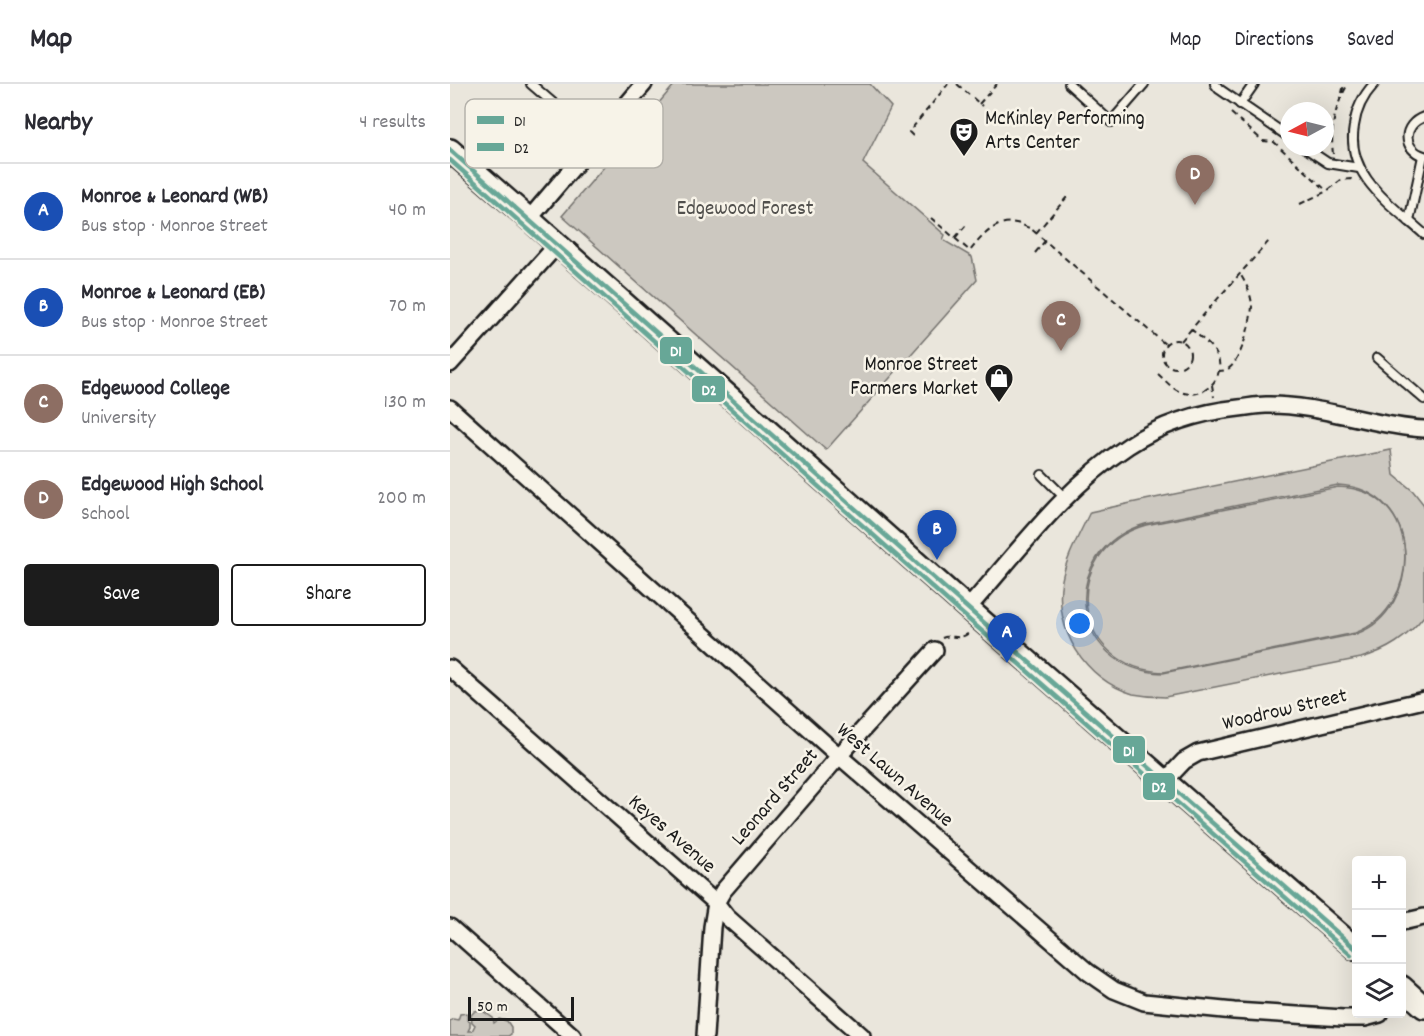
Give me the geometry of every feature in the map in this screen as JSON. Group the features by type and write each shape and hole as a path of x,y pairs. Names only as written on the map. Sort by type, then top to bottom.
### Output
{"main road":[{"path":"450,150 465,163"},
{"path":"471,168 968,608 1352,942"},
{"path":"1406,992 1424,1007"}],"street":[{"path":"631,99 644,84"},
{"path":"529,219 572,168"},
{"path":"450,364 557,245"},
{"path":"968,608 1065,498 1092,473 1129,445 1164,427 1217,410 1266,405 1303,407 1424,429"},
{"name":"West Lawn Avenue","path":"450,408 839,756 1088,972 1114,990 1144,1002 1234,1011 1352,1018"},
{"name":"Leonard Street","path":"705,1036 712,927 716,903 723,891 839,756 935,650"},
{"name":"Keyes Avenue","path":"450,668 716,903 727,916 862,1036"},
{"name":"Woodrow Street","path":"1165,781 1184,761 1198,753 1424,700"},
{"path":"1406,921 1424,917"},
{"path":"450,927 573,1036"}],"lane":[{"path":"531,84 548,99"},
{"path":"1069,84 1111,122 1144,84"},
{"path":"1215,84 1280,131"},
{"path":"1240,104 1254,84"},
{"path":"1374,84 1358,107 1355,119 1353,144 1359,168 1377,192 1424,234"},
{"path":"1409,221 1424,156 1417,154 1408,143 1408,130 1412,124 1424,117"},
{"path":"1318,156 1328,163 1359,168"},
{"path":"1377,358 1424,399"},
{"path":"1042,475 1065,498"}],"path":[{"path":"913,136 909,132 948,84"},
{"path":"957,84 980,105 997,84"},
{"path":"1341,180 1331,135 1335,113 1346,84"},
{"path":"1231,113 1263,141 1274,142 1327,190"},
{"path":"1300,204 1341,180 1351,179 1359,188"},
{"path":"1036,234 1067,197"},
{"path":"931,218 970,252 981,238 999,224 1016,223 1030,228 1166,345"},
{"path":"955,238 968,222"},
{"path":"1181,341 1269,241"},
{"path":"1035,253 1045,242"},
{"path":"1218,370 1230,369 1246,338 1252,304 1250,294 1240,274"},
{"path":"1158,374 1183,393 1193,394 1205,391 1212,385 1218,370 1215,353 1191,329"},
{"path":"1174,341 1181,341 1188,347 1190,356 1187,364 1179,368 1170,367 1164,361 1163,352 1166,345 1174,341"},
{"path":"935,650 937,642 943,636 957,638 969,633"}],"green space":[{"name":"Edgewood Forest","path":"675,84 870,84 891,107 863,163 945,235 943,240 972,257 977,280 826,450 562,216 603,168 663,168 662,99"},
{"path":"1391,450 1394,475 1413,491 1424,505 1424,616 1411,631 1396,642 1361,658 1165,697 1133,694 1100,677 1087,665 1068,634 1060,598 1062,580 1070,554 1090,512","holes":["1338,485 1366,492 1387,507 1399,528 1405,552 1403,577 1394,601 1378,621 1356,634 1163,673 1132,667 1108,653 1093,632 1085,608 1087,582 1097,558 1116,538 1145,524"]},
{"path":"1338,487 1366,493 1387,507 1399,527 1405,551 1403,576 1394,600 1378,620 1355,633 1164,672 1133,666 1109,651 1094,631 1087,607 1088,582 1098,558 1117,538 1146,525"},
{"path":"481,1010 493,1018 494,1023 499,1019 507,1021 511,1027 511,1034 508,1036 450,1036 450,1021 458,1020 460,1014 467,1013 467,1020 470,1022 468,1031 472,1031 475,1025 471,1015"}],"transit line":[{"name":"D1","path":"450,150 465,163"},
{"name":"D2","path":"450,160 1351,955"},
{"name":"D1","path":"470,168 1352,945"}],"place":[{"name":"McKinley Performing Arts Center","path":"964,158"},
{"name":"Edgewood High School","path":"1195,205"},
{"name":"Edgewood College","path":"1061,351"},
{"name":"Monroe Street Farmers Market","path":"999,404"},
{"name":"Monroe & Leonard (EB)","path":"937,560"},
{"name":"Monroe & Leonard (WB)","path":"1007,663"}]}
